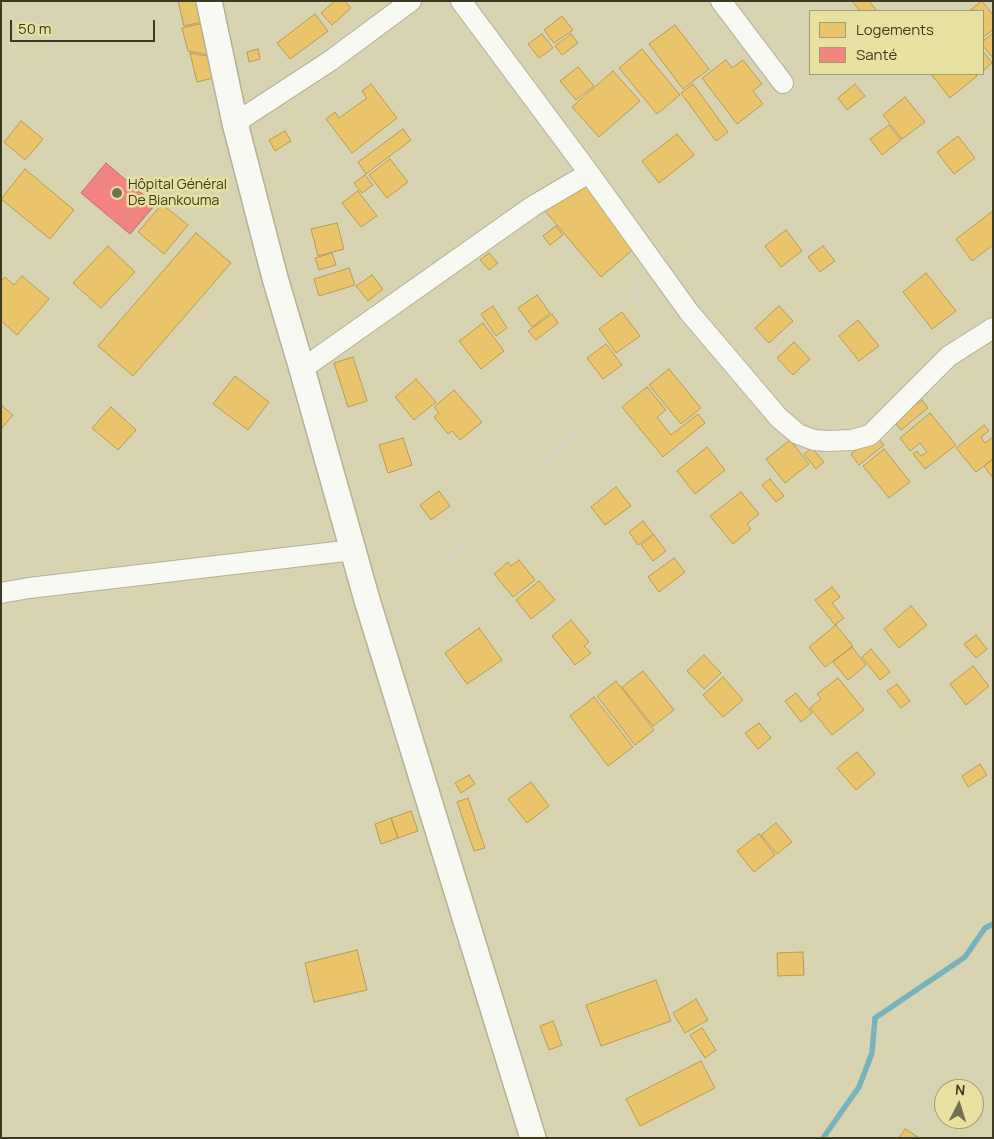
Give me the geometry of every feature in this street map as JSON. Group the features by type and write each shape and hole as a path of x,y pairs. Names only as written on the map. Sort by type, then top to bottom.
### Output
{"street":[{"path":"209,1 236,123 275,278 367,600 534,1138"},
{"path":"236,123 330,61 411,1"},
{"path":"461,1 589,173 689,312 779,418 798,434 814,440 852,440 870,435 949,356 993,328"},
{"path":"721,1 784,83"},
{"path":"302,369 533,206 589,173"},
{"path":"1,593 29,588 353,550"}],"path":[{"path":"367,600 408,584 432,572 516,500 568,438 605,410 648,371 651,337 636,299 640,243"}],"building: Logements":[{"path":"178,1 197,1 202,22 184,26"},
{"path":"335,1 345,1 351,8 332,25 321,13"},
{"path":"852,1 869,1 876,10 859,10"},
{"path":"982,1 993,15 993,30 984,36 984,10 970,10"},
{"path":"315,14 328,31 290,59 277,43"},
{"path":"562,16 573,30 554,43 544,30"},
{"path":"203,23 210,55 188,51 182,28"},
{"path":"675,25 709,69 683,89 649,44"},
{"path":"993,33 993,58 984,47 984,40"},
{"path":"542,34 553,48 539,58 528,44"},
{"path":"571,34 578,43 562,55 555,46"},
{"path":"258,49 260,59 249,62 247,52"},
{"path":"642,49 680,95 657,114 619,68"},
{"path":"984,52 992,63 984,70"},
{"path":"190,53 207,56 213,78 197,82"},
{"path":"726,60 732,68 743,60 762,84 753,91 763,104 737,124 702,78"},
{"path":"578,67 594,86 576,100 560,81"},
{"path":"613,71 640,101 599,137 572,107"},
{"path":"932,75 977,76 950,98"},
{"path":"371,84 397,118 352,153 326,119 335,112 339,118 367,98 362,91"},
{"path":"693,84 728,132 716,141 681,93"},
{"path":"855,84 865,96 847,110 838,98"},
{"path":"905,97 925,122 902,139 883,115"},
{"path":"21,121 43,139 25,160 4,142"},
{"path":"889,125 901,140 882,155 870,139"},
{"path":"403,129 411,140 366,174 358,162"},
{"path":"285,131 291,141 275,151 269,140"},
{"path":"677,134 694,155 659,183 642,161"},
{"path":"958,136 975,158 954,174 937,152"},
{"path":"390,159 408,182 387,198 369,175"},
{"path":"25,169 74,210 50,239 1,199"},
{"path":"365,175 373,185 362,193 354,183"},
{"path":"587,176 643,241 601,277 545,211"},
{"path":"358,191 377,216 361,227 342,203"},
{"path":"162,204 188,225 164,254 138,232"},
{"path":"993,211 993,245 972,261 956,239"},
{"path":"337,223 344,249 318,256 311,229"},
{"path":"556,226 563,235 550,245 543,236"},
{"path":"786,230 802,251 781,267 765,246"},
{"path":"196,233 231,263 133,376 98,346"},
{"path":"108,246 135,272 101,308 73,283"},
{"path":"823,246 835,261 820,272 808,257"},
{"path":"332,253 336,265 319,270 315,258"},
{"path":"489,253 498,263 489,270 480,260"},
{"path":"349,268 355,285 319,296 314,279"},
{"path":"926,273 956,311 932,329 903,292"},
{"path":"372,275 383,289 368,301 356,286"},
{"path":"22,276 49,299 17,335 1,321 1,281 5,277 14,285"},
{"path":"537,295 550,313 532,327 518,308"},
{"path":"493,306 507,328 496,336 481,314"},
{"path":"779,306 793,321 769,343 755,328"},
{"path":"622,312 640,336 616,353 599,329"},
{"path":"552,314 558,323 536,340 528,331"},
{"path":"858,320 879,346 859,361 839,336"},
{"path":"483,323 504,351 481,369 459,341"},
{"path":"794,342 810,359 793,375 777,358"},
{"path":"606,344 622,365 603,379 587,358"},
{"path":"353,357 367,401 348,407 334,363"},
{"path":"669,369 701,408 681,424 649,385"},
{"path":"235,376 269,402 248,430 213,404"},
{"path":"416,379 436,402 414,420 395,397"},
{"path":"647,387 666,410 657,417 671,435 698,414 705,423 663,457 622,407"},
{"path":"454,390 482,422 460,440 452,431 448,434 434,417 439,413 434,407"},
{"path":"922,400 928,408 901,430 894,421"},
{"path":"1,405 13,415 1,429"},
{"path":"111,407 136,430 118,450 92,428"},
{"path":"930,413 956,445 925,469 913,454 917,451 921,456 927,452 920,443 910,451 900,438"},
{"path":"984,425 989,431 981,437 985,443 993,437 993,459 976,472 956,448"},
{"path":"875,435 884,445 859,465 851,454"},
{"path":"403,438 412,465 388,473 379,445"},
{"path":"790,440 809,464 785,483 766,459"},
{"path":"707,447 725,470 695,494 677,471"},
{"path":"812,448 824,462 816,469 804,454"},
{"path":"884,449 910,482 889,498 863,466"},
{"path":"993,459 993,478 984,466"},
{"path":"770,479 784,496 776,502 762,485"},
{"path":"616,487 631,506 605,525 591,507"},
{"path":"439,491 450,506 431,520 420,505"},
{"path":"741,492 759,514 747,524 751,529 733,544 710,516"},
{"path":"643,521 653,534 638,545 629,532"},
{"path":"654,535 666,551 653,561 641,545"},
{"path":"674,558 685,572 659,592 648,577"},
{"path":"519,560 535,580 513,597 494,574 508,562 511,566"},
{"path":"539,581 555,600 531,619 516,600"},
{"path":"832,587 840,597 832,603 844,618 835,625 815,600"},
{"path":"911,606 927,625 899,648 884,629"},
{"path":"571,620 589,642 584,646 591,653 575,665 552,636"},
{"path":"836,625 853,646 825,667 809,647"},
{"path":"479,628 502,660 467,684 445,653"},
{"path":"976,635 987,649 976,658 964,644"},
{"path":"852,647 866,665 848,680 833,662"},
{"path":"871,649 890,672 880,680 862,657"},
{"path":"704,655 721,673 704,689 687,671"},
{"path":"973,666 989,686 966,705 950,684"},
{"path":"643,671 674,710 653,726 622,687"},
{"path":"723,677 743,700 723,717 703,695"},
{"path":"838,678 864,710 832,735 810,708 821,699 817,694"},
{"path":"616,681 654,730 635,745 597,696"},
{"path":"897,684 910,701 901,708 887,691"},
{"path":"796,693 812,713 801,722 785,701"},
{"path":"594,697 633,747 608,766 570,716"},
{"path":"759,723 771,738 758,749 745,733"},
{"path":"857,752 875,774 856,790 837,768"},
{"path":"980,764 987,775 968,787 962,776"},
{"path":"469,775 475,784 461,793 455,783"},
{"path":"531,782 549,806 527,823 508,799"},
{"path":"468,798 485,848 474,851 457,802"},
{"path":"411,811 418,831 398,838 391,818"},
{"path":"391,818 398,838 381,844 375,824"},
{"path":"776,823 792,842 777,854 761,835"},
{"path":"759,834 775,855 754,872 737,851"},
{"path":"357,950 367,990 314,1002 305,963"},
{"path":"803,952 804,975 778,976 777,953"},
{"path":"656,980 671,1021 601,1046 586,1005"},
{"path":"696,999 708,1020 685,1033 673,1013"},
{"path":"553,1021 562,1045 549,1050 540,1026"},
{"path":"702,1028 716,1050 705,1058 690,1035"},
{"path":"701,1061 715,1088 640,1126 626,1099"},
{"path":"905,1129 918,1137 899,1138"}],"building: Santé":[{"path":"106,163 155,205 130,234 81,193"}],"waterway":[{"path":"823,1138 859,1087 872,1053 875,1018 965,957 985,928 993,924"}],"place":[{"name":"Hôpital Général De Biankouma","path":"117,193"}]}
